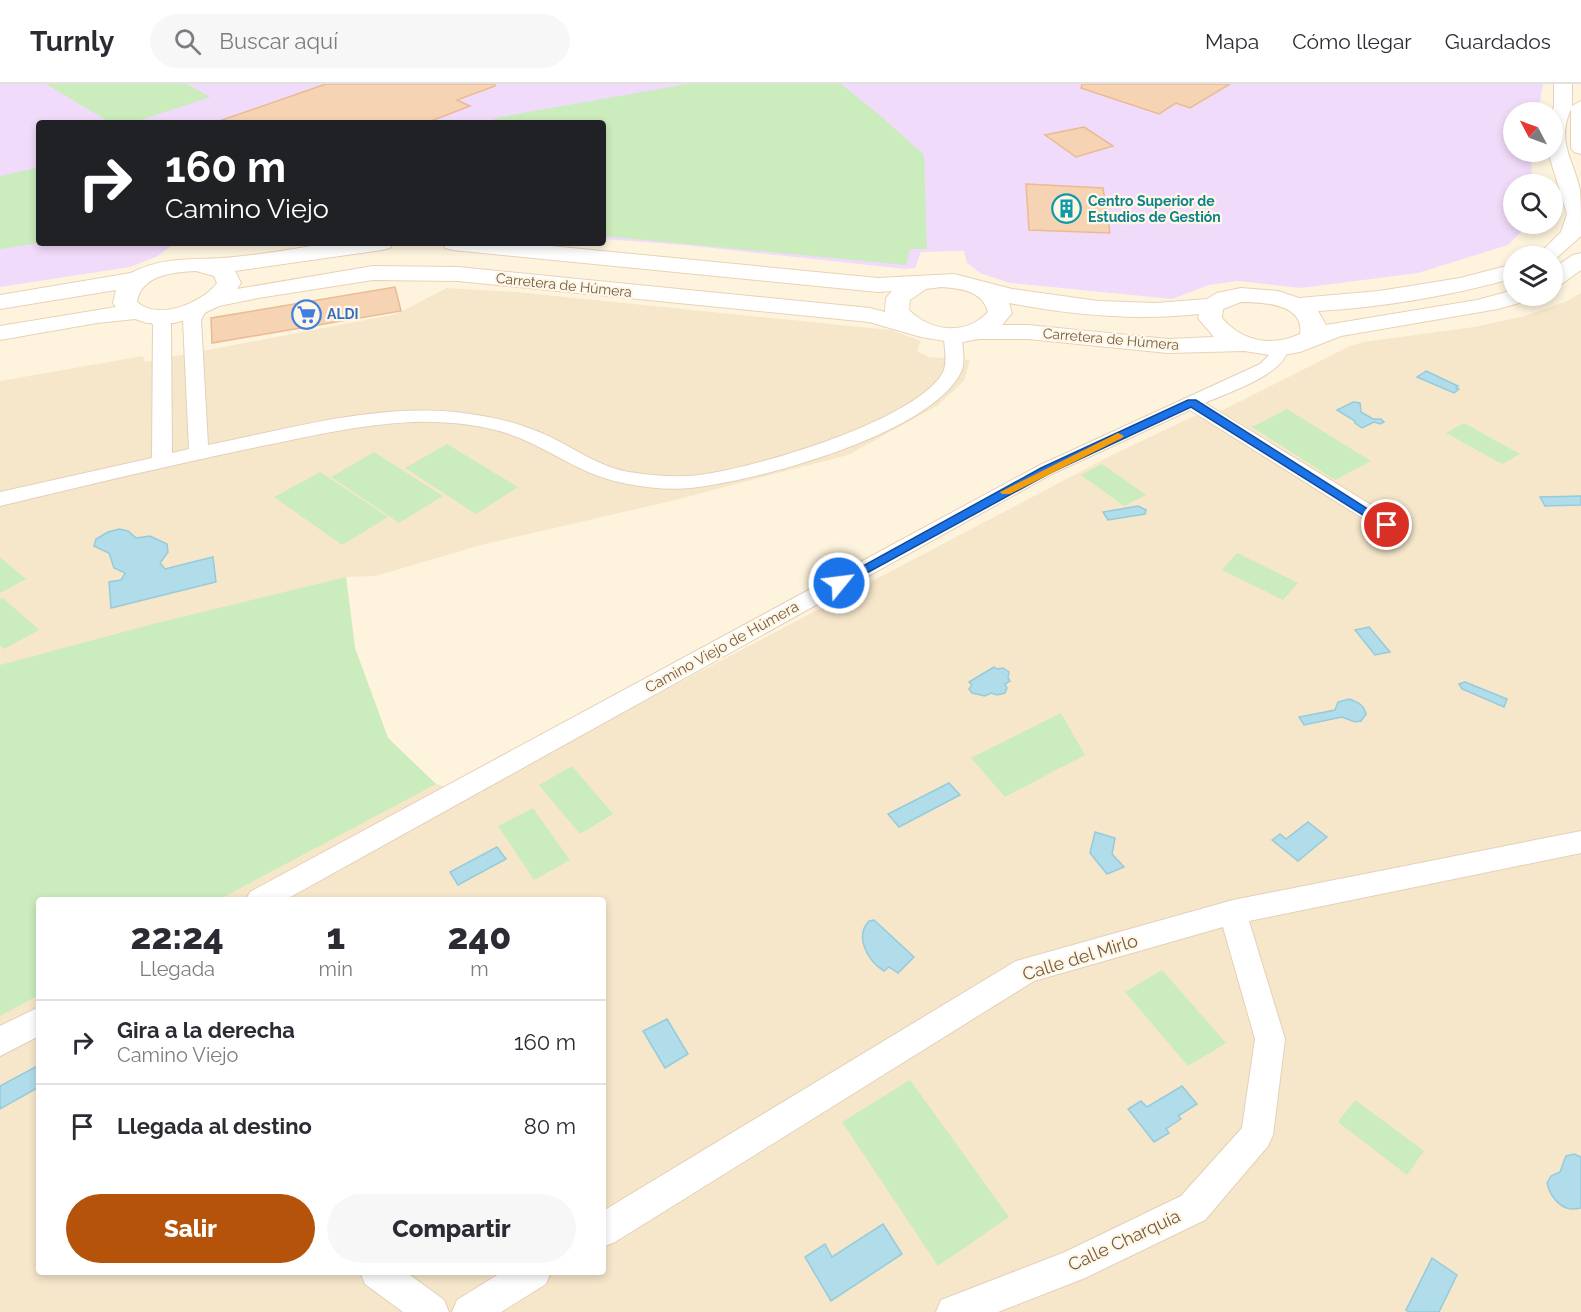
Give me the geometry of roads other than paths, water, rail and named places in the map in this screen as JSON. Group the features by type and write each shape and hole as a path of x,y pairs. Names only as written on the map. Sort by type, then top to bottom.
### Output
{"street":[{"path":"1559,246 1571,235 1578,214 1554,140 1554,123 1563,107 1564,88"},
{"path":"1581,107 1579,121 1581,148"},
{"path":"0,302 138,279 158,270 178,265 210,266 251,263 362,246"},
{"name":"Carretera de Húmera","path":"483,246 878,285 945,281 966,283 985,291 1010,296 1108,308 1159,311 1212,306 1221,299 1237,294 1273,296 1296,305"},
{"path":"1563,272 1581,260"},
{"path":"199,453 192,320 207,304 223,294 228,283 224,272 210,266"},
{"name":"Carretera de Húmera","path":"146,314 177,315 207,304 258,291 373,273 414,272 458,274 870,315 935,334 953,336 978,332 1028,332 1168,346 1245,344"},
{"path":"1296,305 1410,294 1503,274"},
{"path":"138,279 128,289 125,303 162,324 162,461"},
{"path":"912,327 897,312 898,298 909,288 925,283"},
{"path":"978,332 993,324 1000,313 997,301 985,291"},
{"path":"1212,306 1210,318 1218,330 1245,344 1279,349 1298,346 1312,338 1352,326 1483,307 1503,301"},
{"path":"1296,305 1313,319 1316,330 1312,338"},
{"path":"0,333 97,316 146,314"},
{"path":"0,499 162,461 362,420 425,416 492,424 528,434 598,471 627,478 655,483 689,482 724,477 820,451 891,421 924,401 942,387 954,370 953,336"},
{"name":"Camino Viejo de Húmera","path":"265,897 1046,470 1266,368 1278,356 1279,349"},
{"path":"1192,403 1387,525"},
{"name":"Calle del Mirlo","path":"606,1228 1026,970 1233,912 1581,842"},
{"name":"Calle Charquía","path":"953,1312 1072,1266 1192,1208 1257,1135 1270,1039 1233,912"},
{"path":"0,1042 36,1023"},
{"path":"381,1275 432,1312"},
{"path":"469,1312 529,1275"}],"water":[{"path":"1426,371 1458,386 1456,388 1459,389 1454,393 1417,377"},
{"path":"1353,402 1360,403 1361,412 1384,422 1380,424 1374,422 1362,428 1337,410"},
{"path":"1581,496 1581,505 1545,506 1540,497"},
{"path":"1138,506 1146,510 1145,514 1108,520 1103,512"},
{"path":"119,529 128,531 136,538 150,536 167,544 168,552 160,563 165,569 213,557 216,582 111,608 109,582 121,580 125,573 114,568 109,553 94,546 96,539"},
{"path":"1369,627 1390,652 1375,655 1355,630"},
{"path":"994,667 1003,668 1009,672 1010,681 1005,684 1007,688 1005,693 997,695 991,693 985,696 972,693 969,689 972,685 969,682"},
{"path":"1465,682 1507,699 1504,707 1462,689 1459,684"},
{"path":"1349,699 1364,708 1366,714 1361,721 1355,722 1342,717 1304,725 1299,717 1335,710 1338,702"},
{"path":"949,783 960,795 899,827 888,814"},
{"path":"1308,822 1327,837 1298,861 1272,840 1280,834 1286,839"},
{"path":"1095,832 1115,838 1112,854 1124,867 1107,874 1090,853"},
{"path":"497,847 506,859 458,885 450,872"},
{"path":"874,920 914,957 898,973 889,967 884,971 868,955 863,934 869,921"},
{"path":"667,1019 688,1054 665,1068 643,1031"},
{"path":"36,1067 36,1089 0,1109 0,1086"},
{"path":"1182,1086 1197,1104 1178,1116 1181,1119 1166,1129 1169,1133 1154,1142 1128,1109 1141,1101 1147,1107"},
{"path":"1574,1154 1581,1157 1581,1208 1575,1209 1563,1207 1551,1194 1547,1183 1551,1176 1560,1172 1566,1156"},
{"path":"883,1224 902,1254 831,1301 805,1257 825,1244 832,1257"},
{"path":"1432,1258 1457,1275 1439,1312 1409,1312 1406,1310"}],"place":[{"name":"Centro Superior de Estudios de Gestión","path":"1067,209"},
{"name":"ALDI","path":"306,314"}]}
